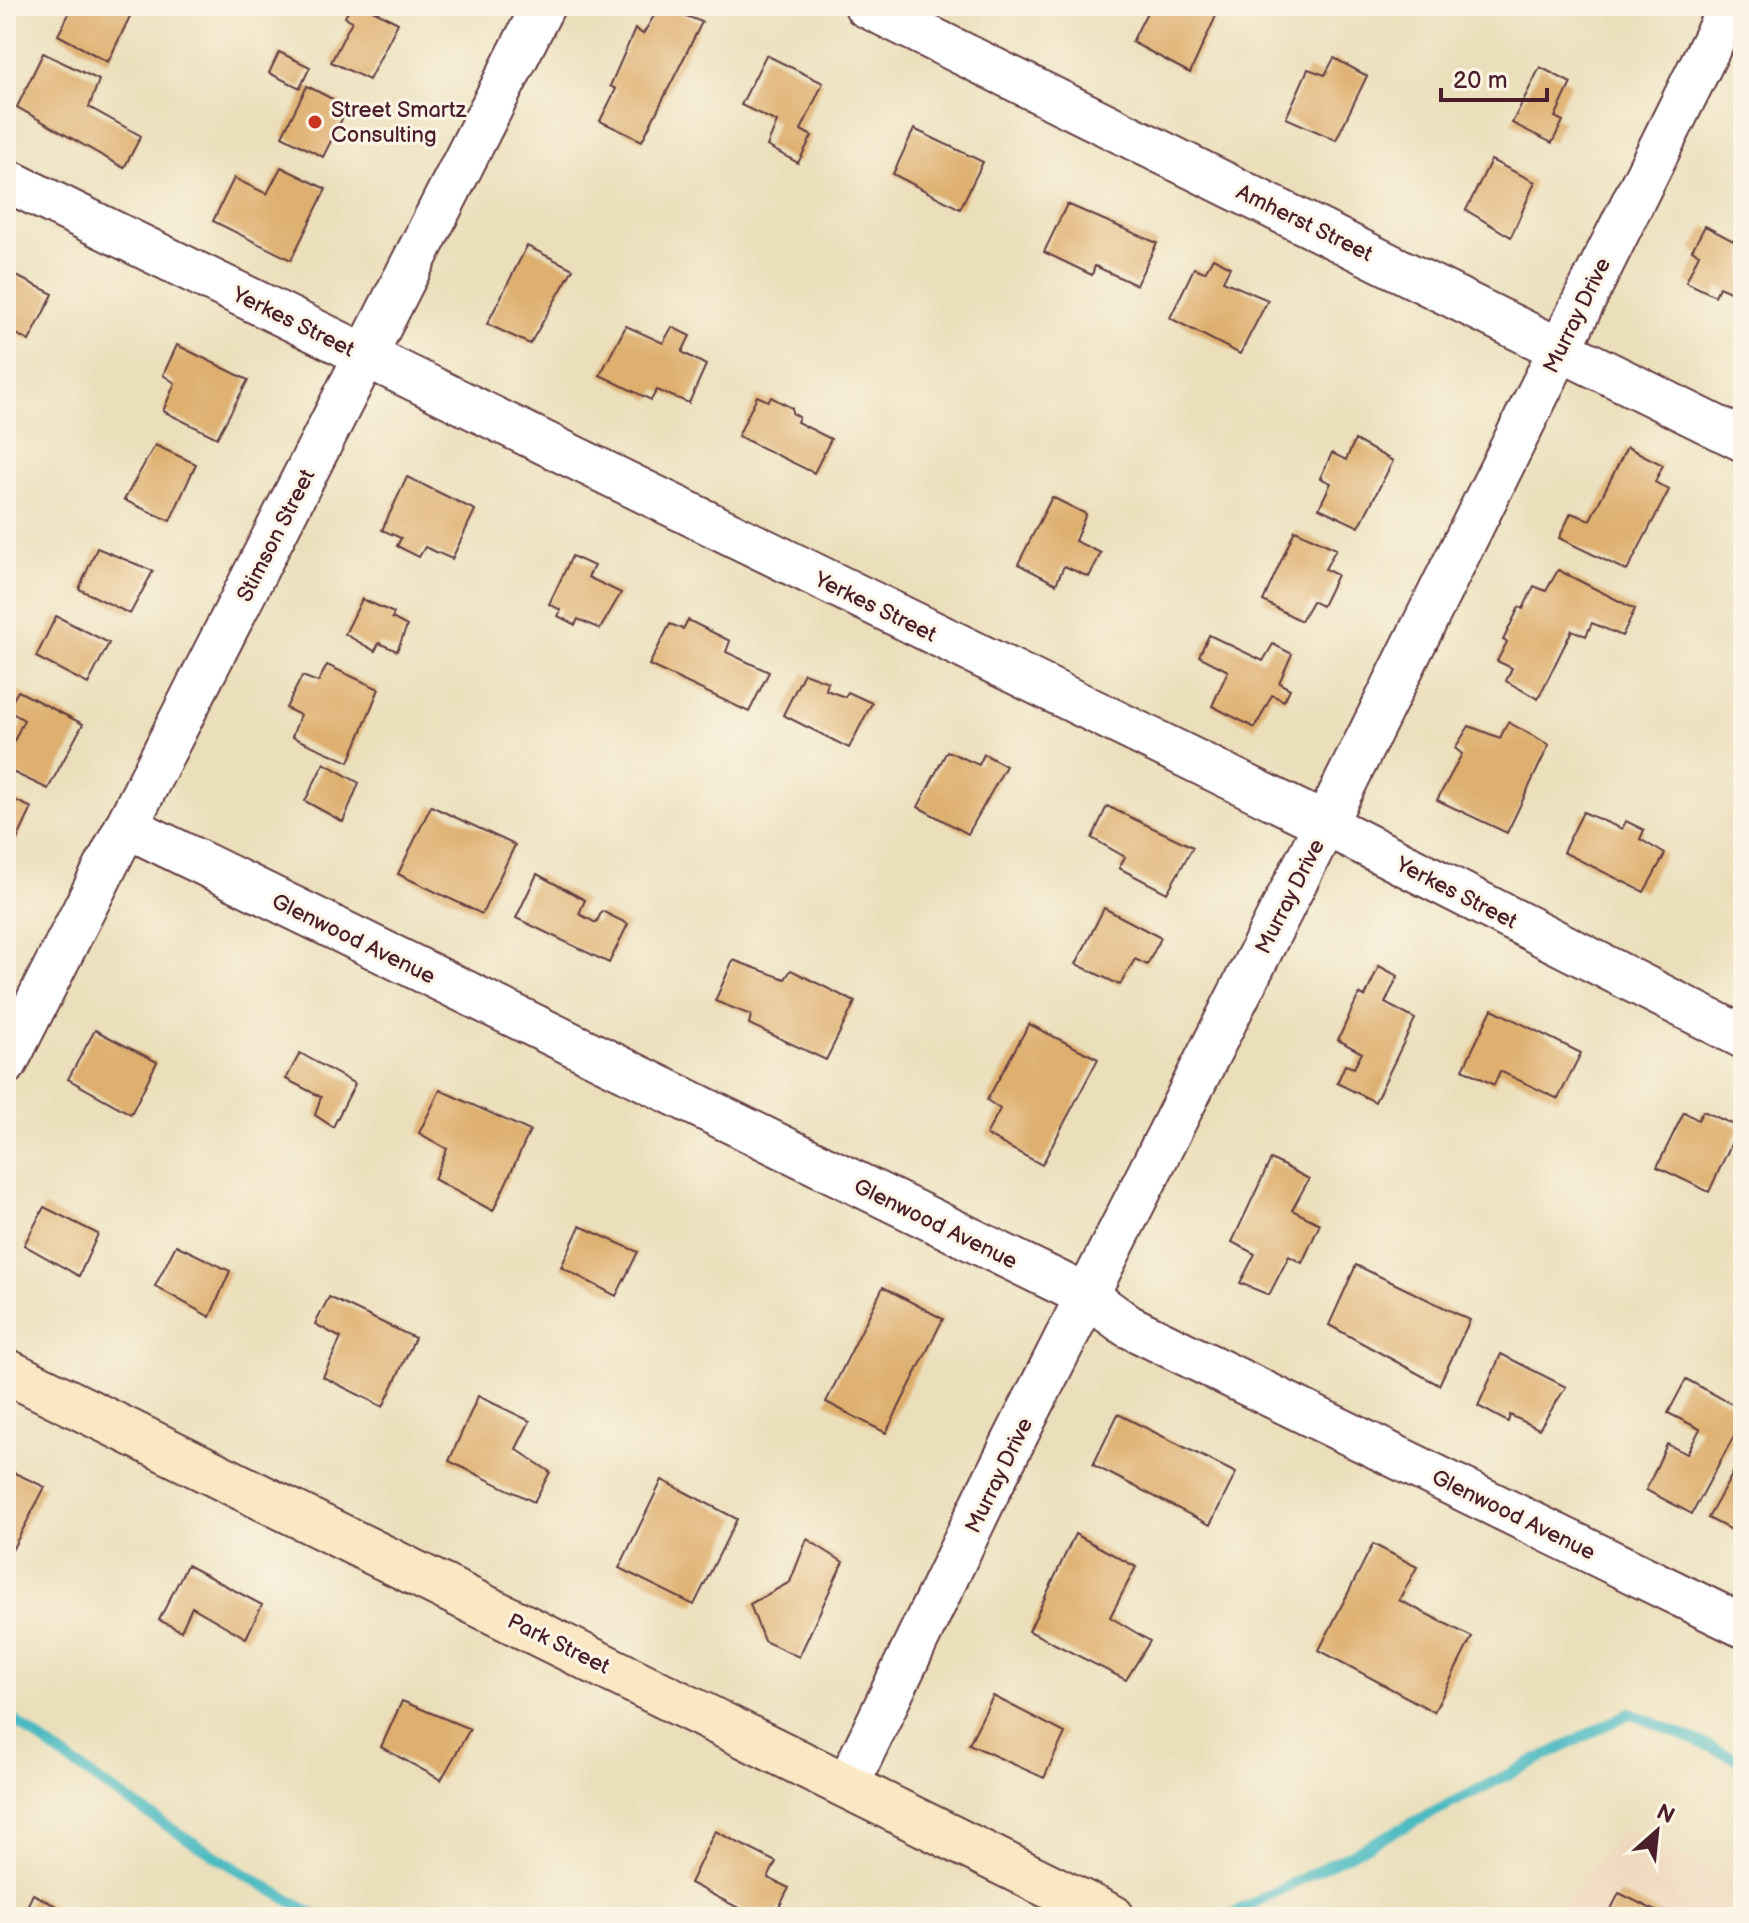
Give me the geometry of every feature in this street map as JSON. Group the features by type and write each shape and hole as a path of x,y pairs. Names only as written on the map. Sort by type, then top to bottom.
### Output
{"street":[{"name":"Stimson Street","path":"6,1063 543,6"},
{"name":"Amherst Street","path":"866,6 1743,440"},
{"name":"Murray Drive","path":"847,1786 989,1490 1325,824 1730,6"},
{"name":"Yerkes Street","path":"6,180 1325,824 1743,1037"},
{"name":"Glenwood Avenue","path":"126,826 1087,1296 1128,1326 1743,1626"},
{"name":"Park Street","path":"6,1371 1112,1917"}],"shaded area":[{"path":"1624,1829 1743,1885 1743,1917 1552,1917"}],"building":[{"path":"73,6 135,6 108,62 58,35"},
{"path":"351,6 365,6 398,23 369,80 331,62 352,21 345,17"},
{"path":"660,6 702,22 642,141 600,121 616,89 610,86 635,29 643,34"},
{"path":"1150,6 1204,6 1202,9 1216,16 1190,73 1132,42"},
{"path":"1235,6 1265,6 1260,18"},
{"path":"279,52 310,67 300,88 269,73"},
{"path":"43,53 99,80 89,107 141,136 124,168 17,107"},
{"path":"766,55 823,83 801,130 812,136 798,163 767,146 777,122 741,105"},
{"path":"1334,58 1367,76 1336,140 1286,118 1308,69 1325,75"},
{"path":"1540,67 1571,83 1555,117 1563,121 1552,143 1512,123"},
{"name":"Street Smartz Consulting","path":"307,86 348,107 323,157 282,136"},
{"path":"914,129 983,162 960,209 893,174"},
{"path":"1491,160 1535,182 1511,237 1466,210"},
{"path":"281,167 326,189 291,260 213,221 234,178 267,194"},
{"path":"1067,204 1157,243 1136,285 1095,266 1092,275 1044,252"},
{"path":"1705,226 1743,246 1743,298 1719,287 1715,296 1686,282 1699,254 1692,250"},
{"path":"527,246 573,269 530,344 487,324"},
{"path":"1213,258 1230,267 1223,281 1268,300 1240,354 1170,318 1194,268 1205,272"},
{"path":"6,271 53,294 29,341 6,328"},
{"path":"626,326 663,343 672,327 690,336 682,352 706,365 689,403 657,390 651,400 600,375"},
{"path":"177,345 248,380 217,438 163,411 175,383 163,375"},
{"path":"757,396 768,401 771,397 792,408 792,413 799,417 797,422 831,439 814,473 738,436"},
{"path":"1355,440 1393,461 1359,527 1319,508 1331,483 1320,478 1332,453 1346,460"},
{"path":"155,445 196,464 170,521 124,500"},
{"path":"1627,447 1663,465 1655,482 1669,490 1627,571 1559,538 1571,513 1590,520"},
{"path":"407,477 475,510 452,559 425,547 419,557 397,546 401,538 382,530"},
{"path":"1052,497 1086,514 1075,541 1101,553 1089,577 1064,566 1056,584 1018,564"},
{"path":"1295,530 1336,549 1325,569 1337,575 1322,606 1312,601 1301,621 1263,601"},
{"path":"97,548 153,571 130,614 79,589"},
{"path":"572,556 594,566 588,577 621,593 600,629 578,619 575,625 558,616 561,610 549,604"},
{"path":"1558,570 1635,609 1622,636 1592,623 1586,636 1572,630 1538,699 1506,681 1512,668 1497,661 1519,607 1523,609 1534,586 1546,591"},
{"path":"362,599 394,613 392,618 407,626 397,651 379,643 375,651 345,634"},
{"path":"56,616 109,643 88,684 36,657"},
{"path":"688,620 730,641 726,652 769,672 749,712 649,665 670,624 683,629"},
{"path":"1209,635 1263,661 1273,644 1292,654 1279,683 1290,689 1284,701 1272,695 1255,728 1212,706 1228,671 1199,656"},
{"path":"327,665 379,689 349,762 292,737 300,715 286,708 302,676 318,682"},
{"path":"804,673 828,682 826,690 845,697 848,692 872,703 849,748 783,715"},
{"path":"18,691 83,724 48,789 6,769 6,758 24,720 7,710"},
{"path":"1508,722 1549,745 1507,833 1437,800 1462,754 1455,748 1469,726 1500,738"},
{"path":"947,751 979,765 984,754 1006,766 968,834 918,807"},
{"path":"324,763 359,783 343,822 305,801"},
{"path":"6,796 32,808 6,863"},
{"path":"431,806 515,845 482,914 398,874"},
{"path":"1107,806 1193,847 1167,893 1119,868 1125,857 1092,838"},
{"path":"1583,812 1622,829 1626,821 1644,830 1640,839 1665,854 1644,892 1563,852"},
{"path":"537,874 585,900 579,914 596,923 602,911 628,924 609,963 516,918"},
{"path":"1104,908 1161,938 1147,965 1135,959 1120,985 1076,964"},
{"path":"733,960 785,979 791,970 855,1002 826,1060 749,1024 751,1015 715,1001"},
{"path":"1379,966 1398,976 1385,1003 1415,1019 1375,1102 1337,1083 1345,1065 1354,1068 1362,1053 1338,1040 1359,994 1365,997"},
{"path":"1492,1009 1581,1053 1558,1099 1500,1071 1494,1085 1463,1069"},
{"path":"1029,1024 1098,1059 1042,1165 986,1135 1000,1109 987,1100"},
{"path":"95,1030 157,1062 131,1114 68,1079"},
{"path":"300,1053 355,1084 333,1127 315,1115 321,1097 286,1079"},
{"path":"440,1090 530,1131 493,1211 434,1179 447,1149 419,1133"},
{"path":"1703,1111 1739,1127 1709,1192 1657,1167 1684,1112 1698,1120"},
{"path":"1271,1159 1309,1179 1292,1210 1320,1224 1302,1263 1289,1256 1269,1295 1240,1283 1255,1254 1232,1242"},
{"path":"44,1207 98,1234 79,1276 24,1245"},
{"path":"580,1226 638,1252 616,1296 561,1267"},
{"path":"176,1245 230,1271 210,1317 155,1286"},
{"path":"1356,1265 1470,1320 1439,1385 1329,1325"},
{"path":"883,1287 943,1319 886,1433 826,1402"},
{"path":"329,1297 415,1338 383,1407 323,1377 341,1338 315,1324"},
{"path":"1501,1354 1566,1387 1539,1429 1510,1415 1508,1422 1478,1406"},
{"path":"1686,1379 1743,1410 1743,1419 1692,1514 1646,1490 1667,1444 1687,1454 1700,1429 1668,1413"},
{"path":"478,1396 530,1421 516,1449 550,1472 534,1502 449,1461"},
{"path":"1118,1414 1236,1473 1210,1525 1093,1465"},
{"path":"1743,1455 1743,1536 1708,1518"},
{"path":"6,1469 45,1487 11,1552 6,1549"},
{"path":"662,1480 737,1519 694,1605 619,1568"},
{"path":"1075,1534 1136,1567 1110,1617 1150,1641 1126,1680 1029,1631"},
{"path":"807,1539 843,1562 799,1657 764,1641 750,1604 790,1582"},
{"path":"1373,1544 1417,1567 1399,1600 1472,1637 1434,1712 1319,1650"},
{"path":"187,1565 262,1605 246,1638 192,1607 181,1631 159,1620"},
{"path":"993,1696 1065,1733 1044,1778 969,1744"},
{"path":"402,1701 470,1729 441,1780 381,1747"},
{"path":"715,1831 776,1862 768,1878 789,1888 774,1917 756,1917 690,1883"},
{"path":"1619,1893 1668,1917 1607,1917"},
{"path":"33,1894 77,1917 22,1917"}],"waterway":[{"path":"1226,1917 1630,1713 1743,1761"},
{"path":"6,1714 81,1769 159,1820 318,1917"}],"place":[{"name":"Street Smartz Consulting","path":"315,122"}]}
